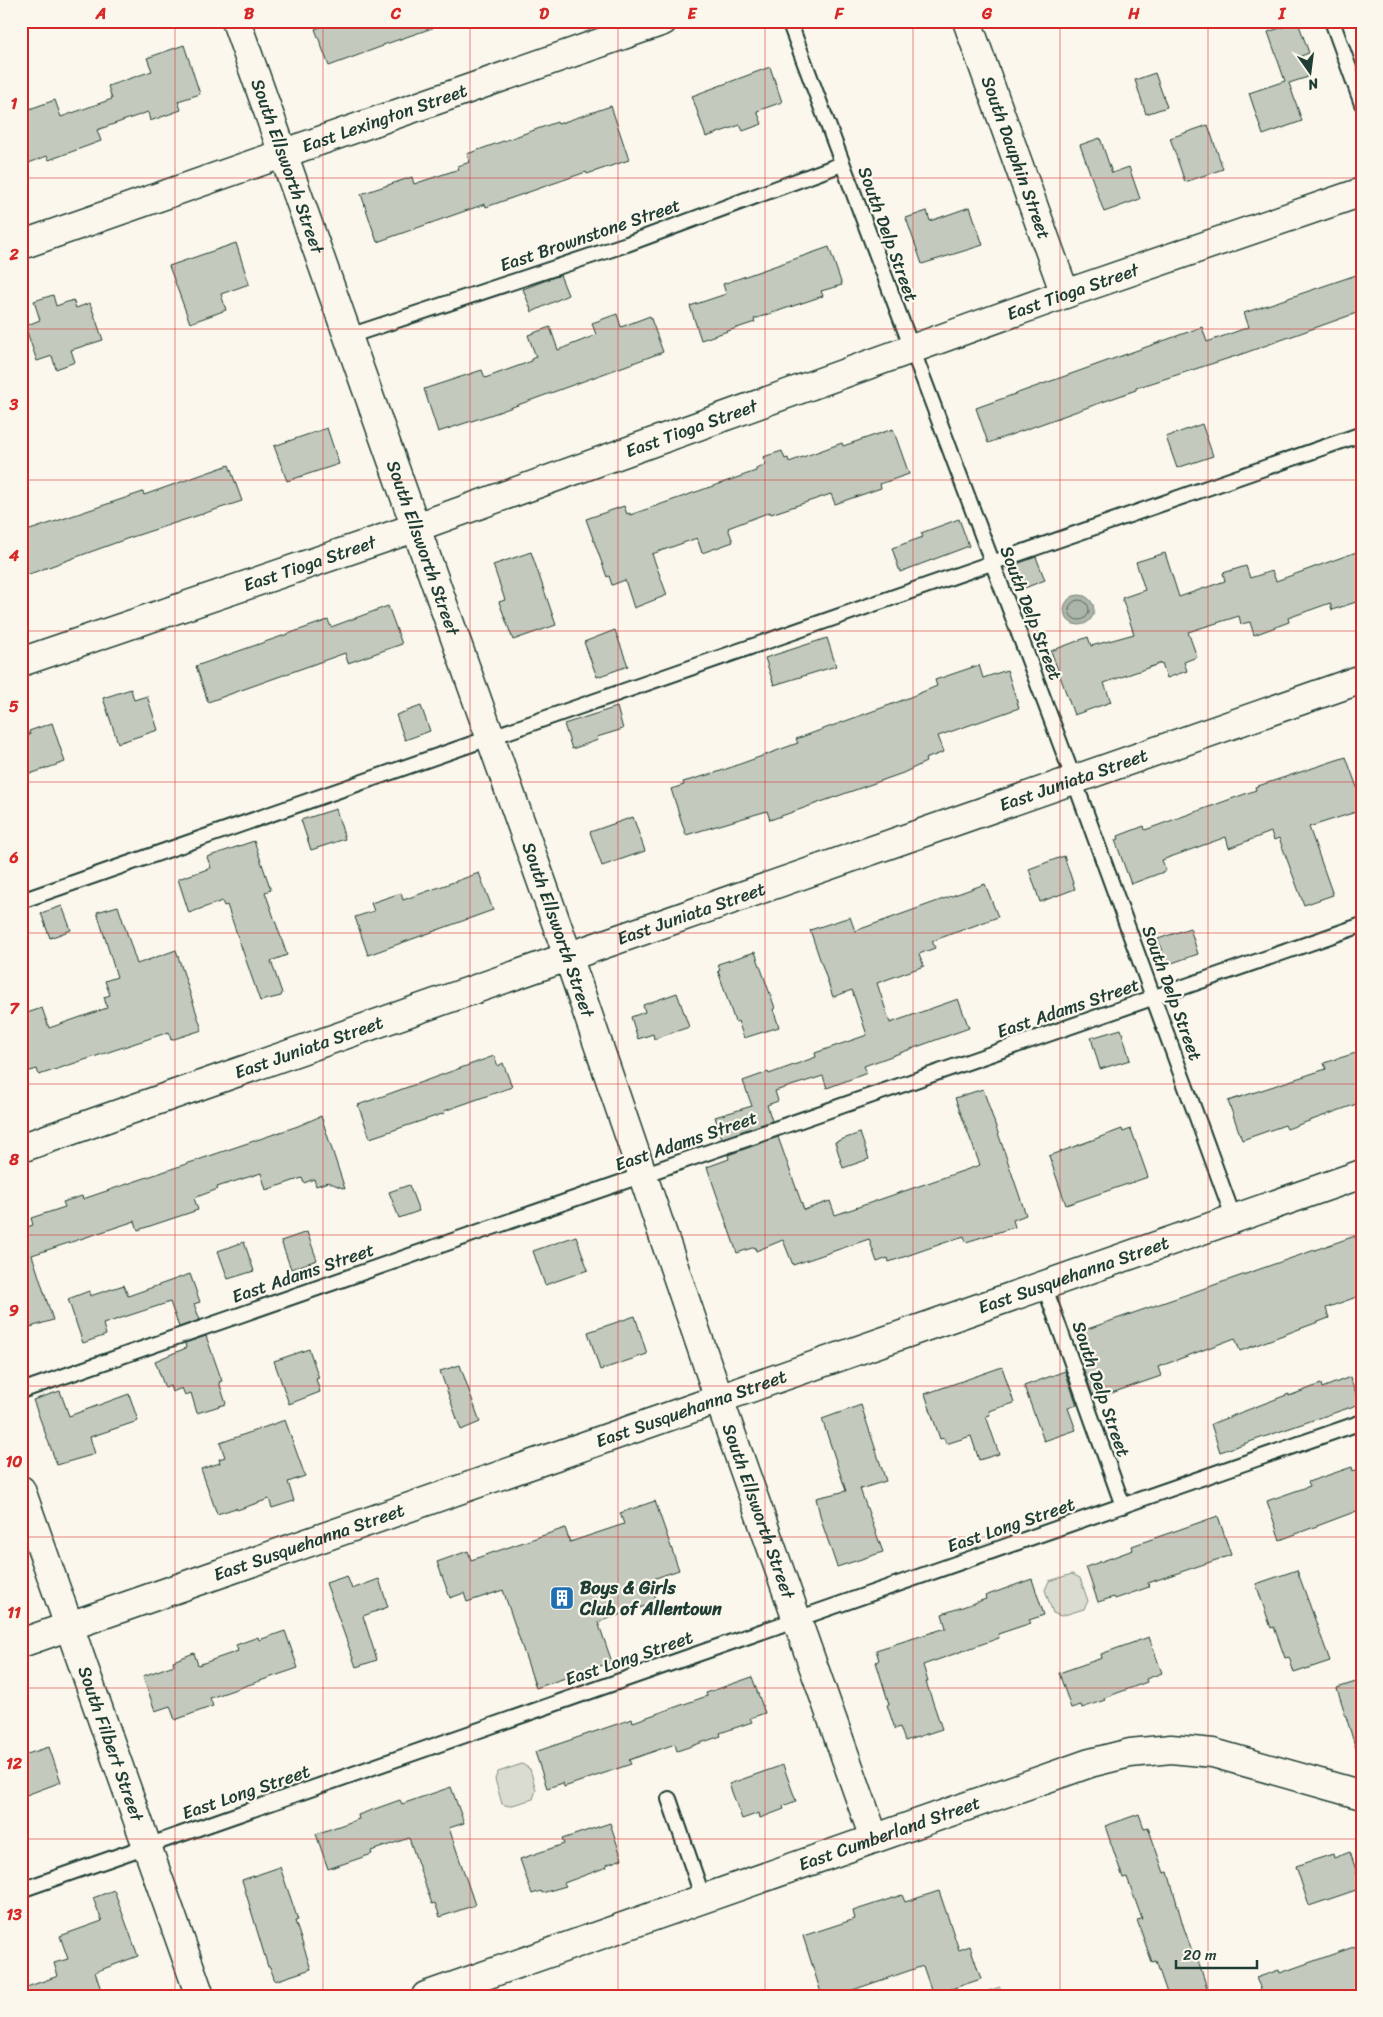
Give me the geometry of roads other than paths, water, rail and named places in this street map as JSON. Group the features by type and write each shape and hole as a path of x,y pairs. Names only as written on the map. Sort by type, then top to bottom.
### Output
{"street":[{"name":"South Ellsworth Street","path":"236,21 568,956 718,1399 874,1838"},
{"name":"East Lexington Street","path":"21,245 663,21"},
{"name":"South Dauphin Street","path":"967,21 1065,294"},
{"name":"East Tioga Street","path":"21,662 417,527 1065,294 1362,192"},
{"name":"East Juniata Street","path":"21,1148 1362,679"},
{"name":"East Susquehanna Street","path":"21,1642 1362,1174"},
{"name":"South Filbert Street","path":"21,1490 200,1996"},
{"name":"East Cumberland Street","path":"426,1996 1090,1763 1130,1753 1171,1750 1213,1753 1362,1795"}],"lane":[{"name":"South Delp Street","path":"789,21 1074,780 1234,1219"},
{"path":"1332,21 1362,104"},
{"name":"East Brownstone Street","path":"349,336 627,244 842,164"},
{"path":"21,901 491,739 1362,434"},
{"name":"East Adams Street","path":"21,1391 1362,925"},
{"name":"South Delp Street","path":"1044,1285 1123,1506"},
{"name":"East Long Street","path":"21,1890 1362,1422"},
{"path":"669,1799 703,1898"}],"water":[{"path":"1079,595 1085,596 1093,604 1093,616 1085,624 1079,625 1073,624 1065,616 1064,610 1065,604 1073,596"}],"place":[{"name":"Boys & Girls Club of Allentown","path":"562,1598"}]}
